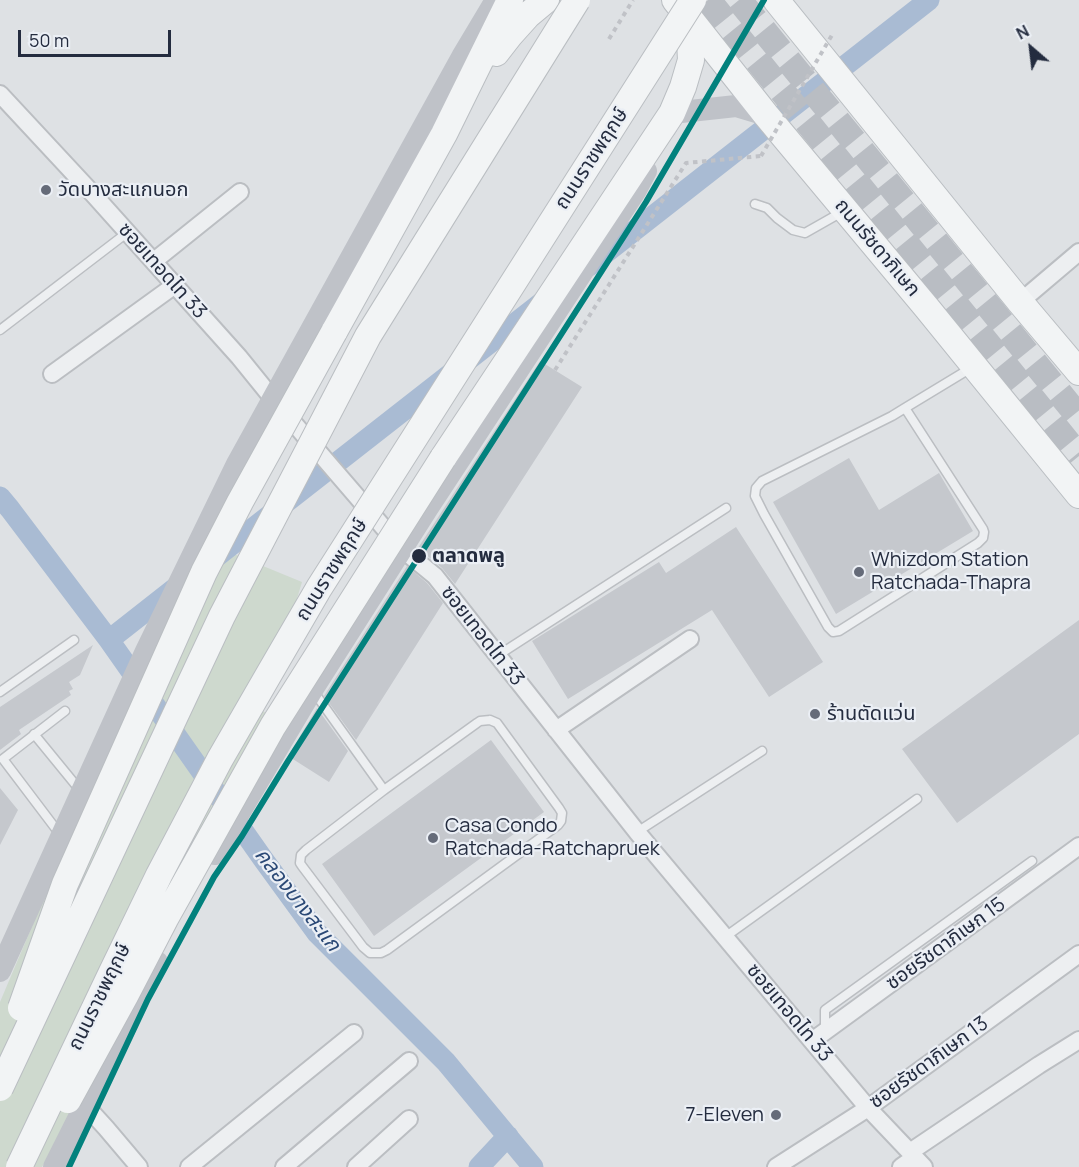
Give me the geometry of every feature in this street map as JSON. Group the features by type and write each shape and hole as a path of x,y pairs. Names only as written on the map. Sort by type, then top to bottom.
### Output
{"main road":[{"path":"0,971 128,690 237,464 462,57 496,0"},
{"path":"0,1068 65,884 204,572 240,502 444,134 510,0"},
{"path":"444,134 494,55 510,34 546,0"},
{"path":"0,1088 222,616 368,336 578,0"},
{"path":"29,1167 50,1133 273,726 443,458 672,113 691,60 687,24 674,0"},
{"name":"ถนนรัชดาภิเษก","path":"674,0 1079,495"},
{"name":"ถนนราชพฤกษ์","path":"19,1167 159,875 220,759 269,674 319,588 693,0"},
{"path":"784,6 1020,302 1079,372"},
{"path":"672,113 736,106 766,115"},
{"name":"ถนนราชพฤกษ์","path":"54,1167 183,909 312,690 636,190 672,113"}],"street":[{"name":"ซอยเทอดไท 33","path":"0,94 240,357 273,399 402,549 435,576 637,832 725,937 819,1036 868,1107 912,1161"},
{"path":"154,261 240,192"},
{"path":"1020,302 1079,252"},
{"path":"52,374 175,285"},
{"path":"556,730 690,639"},
{"name":"ซอยรัชดาภิเษก 15","path":"819,1036 1079,846"},
{"name":"ซอยรัชดาภิเษก 13","path":"776,1167 868,1107 1079,954"},
{"path":"189,1167 354,1033"},
{"path":"912,1161 1046,1060 1079,1040"},
{"path":"284,1167 409,1061"},
{"path":"85,1105 139,1167"},
{"path":"356,1167 409,1119"}],"lane":[{"path":"755,204 766,208 793,230 805,233 845,209"},
{"path":"0,330 128,232"},
{"path":"905,408 983,529 983,538 839,631 833,632 828,627 756,499 755,491 758,485 892,416 905,408 974,366"},
{"path":"497,656 726,508"},
{"path":"0,692 74,640"},
{"path":"312,690 384,790"},
{"path":"62,836 3,760 65,711"},
{"path":"490,720 497,723 559,808 562,818 558,825 387,950 373,954 363,947 315,884 300,863 300,857 384,790 480,721 490,720"},
{"path":"34,734 81,792"},
{"path":"637,832 762,751"},
{"path":"725,937 918,799"},
{"path":"819,1036 825,1010 1032,861"}],"path":[{"path":"609,39 633,0"},
{"path":"555,370 686,163 761,156 832,34"}],"shaded area":[{"path":"207,543 302,582 263,711 282,725 42,1167 0,1167 0,1002 47,891"}],"building":[{"path":"540,361 582,387 455,584 442,568 418,548"},
{"name":"Whizdom Station Ratchada-Thapra","path":"849,458 879,510 939,473 973,531 836,614 773,502"},
{"path":"736,527 823,662 769,697 712,610 568,699 532,641 659,562 666,573"},
{"path":"407,566 427,583 443,603 356,740 324,696"},
{"path":"1079,620 1079,734 957,823 902,749"},
{"path":"93,645 80,675 69,682 73,689 69,691 71,695 19,730 21,734 0,750 0,707"},
{"path":"317,708 348,751 329,782 288,756"},
{"name":"Casa Condo Ratchada-Ratchapruek","path":"491,740 544,812 374,936 322,864"},
{"path":"0,788 18,810 0,845"}],"waterway":[{"path":"589,266 929,0"},
{"path":"211,561 541,303"},
{"name":"คลองบางสะแก","path":"0,497 109,640 317,933 446,1062 533,1167"},
{"path":"109,640 179,585"},
{"path":"479,1167 508,1136"}],"tunnel":[{"path":"708,0 1079,456"},
{"path":"739,0 1079,417"}],"transit line":[{"path":"69,1167 148,999 214,877 646,202 764,0"}],"place":[{"name":"วัดบางสะแกนอก","path":"46,190"},
{"name":"ตลาดพลู","path":"419,556"},
{"name":"Whizdom Station Ratchada-Thapra","path":"859,572"},
{"name":"ร้านตัดแว่น","path":"815,714"},
{"name":"Casa Condo Ratchada-Ratchapruek","path":"433,838"},
{"name":"7-Eleven","path":"776,1115"}]}
